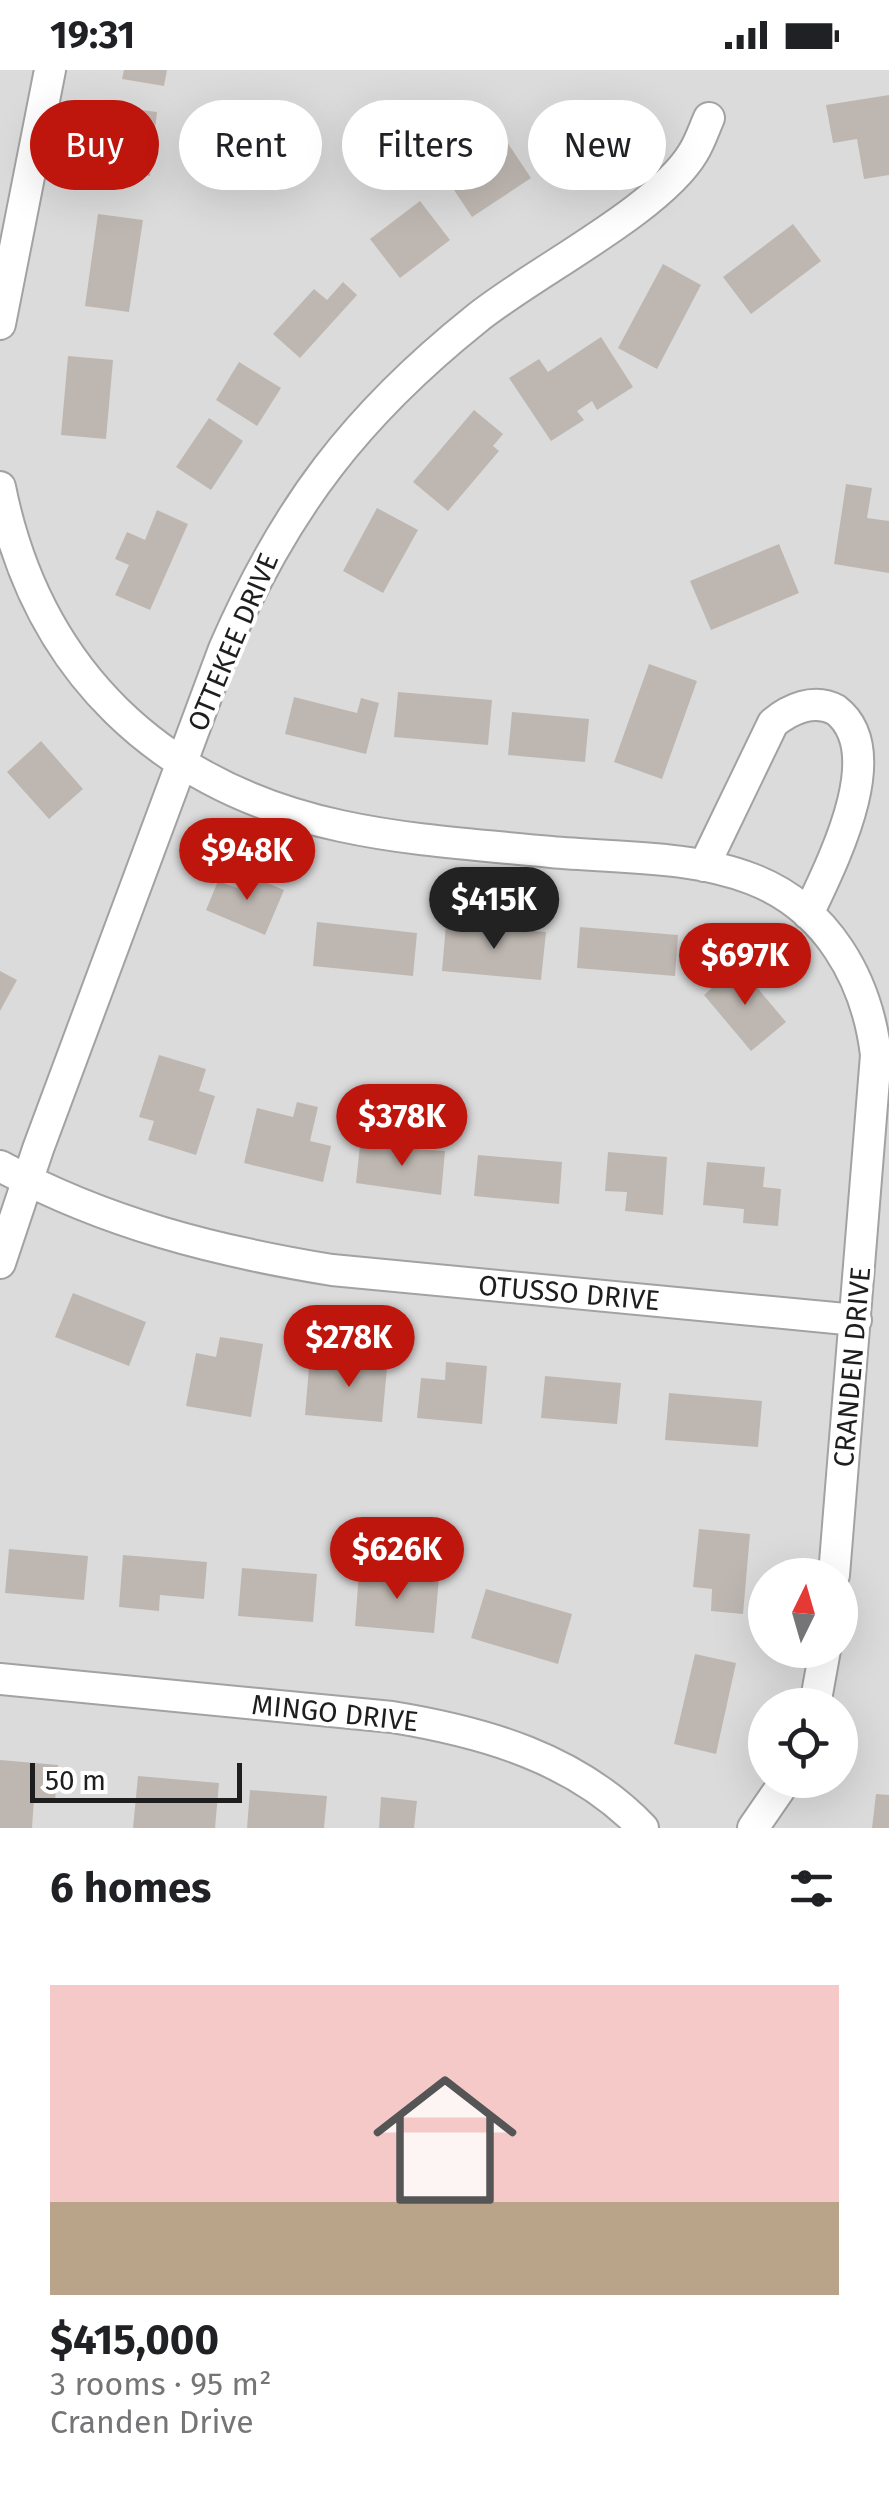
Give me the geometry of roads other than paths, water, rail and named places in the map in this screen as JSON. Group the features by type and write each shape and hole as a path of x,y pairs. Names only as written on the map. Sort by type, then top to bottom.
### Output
{"street":[{"path":"0,324 50,70"},
{"name":"OTTEKEE DRIVE","path":"0,1264 258,571 315,480 399,384 478,316 665,184 693,154 709,118"},
{"name":"CRANDEN DRIVE","path":"0,487 21,566 57,640 122,718 183,764 243,796 343,826 425,840 704,866 752,878 808,914 852,968 869,1010 876,1054 835,1558"},
{"path":"704,866 772,724 788,711 808,705 832,707 858,726 868,744 870,766 859,807 808,914"},
{"name":"OTUSSO DRIVE","path":"0,1166 164,1236 247,1256 332,1270 856,1320"},
{"name":"MINGO DRIVE","path":"0,1679 392,1717 455,1727 515,1745 571,1772 643,1828"},
{"path":"753,1828 774,1798"}]}
